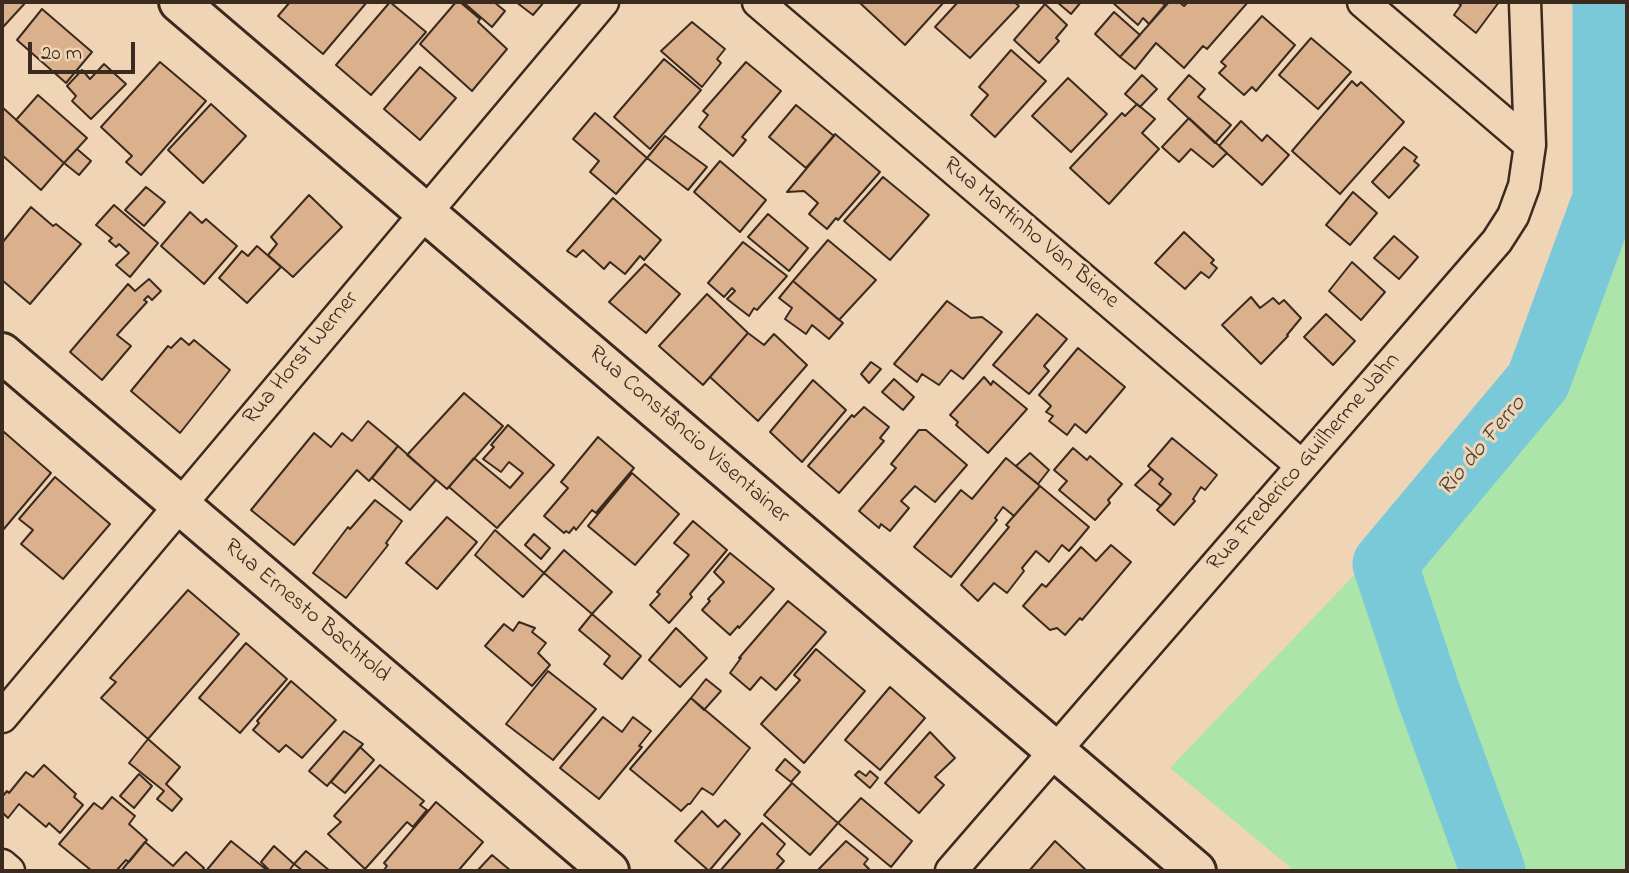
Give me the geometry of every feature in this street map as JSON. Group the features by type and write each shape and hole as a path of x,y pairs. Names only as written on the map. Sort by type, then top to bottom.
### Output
{"street":[{"name":"Rua Constâncio Visentainer","path":"179,2 1196,871"},
{"name":"Rua Horst Werner","path":"2,717 603,2"},
{"name":"Rua Martinho Van Biene","path":"758,2 1302,466"},
{"path":"1363,2 1530,145"},
{"name":"Rua Frederico Guilherme Jahn","path":"951,871 1497,241 1513,216 1524,186 1530,145 1525,2"},
{"name":"Rua Ernesto Bachtold","path":"2,353 609,871"},
{"path":"2,865 9,871"}],"green space":[{"path":"1605,2 1627,2 1627,871 1295,871 1170,768 1525,396 1605,199"}],"building":[{"path":"2,2 26,2 4,26 2,24"},
{"path":"290,2 367,2 323,54 278,16"},
{"path":"390,2 426,32 371,95 336,65"},
{"path":"456,2 460,2 480,19 478,22 507,49 472,91 420,44"},
{"path":"463,2 494,2 505,11 492,27"},
{"path":"516,2 544,2 533,15"},
{"path":"861,2 944,2 905,45"},
{"path":"958,2 1014,2 1019,6 970,58 935,27"},
{"path":"1057,2 1081,2 1071,14"},
{"path":"1112,2 1161,2 1165,5 1149,24 1143,18 1138,25"},
{"path":"1169,2 1179,2 1184,6 1188,2 1248,2 1207,49 1203,46 1184,68 1156,43 1135,69 1120,57"},
{"path":"1457,2 1499,2 1476,33 1454,15 1461,5"},
{"path":"1045,4 1067,25 1056,38 1059,41 1039,63 1014,40"},
{"path":"42,9 92,52 66,83 17,40"},
{"path":"1114,12 1140,35 1120,57 1095,34"},
{"path":"1262,16 1295,45 1256,91 1252,87 1244,95 1219,73 1226,66 1221,62"},
{"path":"692,22 725,49 717,59 721,63 702,87 661,51"},
{"path":"1311,38 1351,72 1318,109 1279,75"},
{"path":"1011,50 1046,81 995,137 971,115 988,95 979,87"},
{"path":"664,59 701,90 650,149 614,117"},
{"path":"160,62 206,101 141,175 126,162 132,156 101,127"},
{"path":"746,62 781,91 742,137 746,140 733,156 699,127 708,115 703,111"},
{"path":"104,64 126,84 91,119 72,101 76,96 67,86 82,70 90,79"},
{"path":"420,67 456,98 420,140 384,109"},
{"path":"1142,75 1157,89 1140,107 1125,94"},
{"path":"1189,75 1205,89 1198,97 1231,125 1215,143 1168,99"},
{"path":"1068,78 1107,114 1071,152 1032,116"},
{"path":"1352,81 1357,86 1361,82 1404,122 1340,194 1292,151"},
{"path":"38,95 87,138 64,163 16,120"},
{"path":"211,104 246,136 203,183 168,150"},
{"path":"1137,104 1155,119 1142,133 1159,149 1109,204 1070,168 1122,113 1125,116"},
{"path":"796,105 834,136 806,168 769,137"},
{"path":"2,107 64,163 41,190 2,155"},
{"path":"595,113 647,158 616,194 590,172 599,161 573,139"},
{"path":"1189,118 1227,153 1213,167 1191,149 1179,162 1162,147"},
{"path":"1241,121 1262,141 1267,135 1289,155 1262,185 1219,146"},
{"path":"835,134 880,172 827,229 809,214 818,203 804,191 787,192"},
{"path":"665,136 707,167 688,190 647,158"},
{"path":"1404,147 1417,157 1414,161 1419,165 1389,198 1372,182"},
{"path":"77,149 91,161 79,175 64,163"},
{"path":"720,161 766,200 740,232 694,192"},
{"path":"883,177 929,215 890,260 844,221"},
{"path":"146,187 165,202 144,226 125,210"},
{"path":"1353,192 1377,213 1350,245 1326,225"},
{"path":"309,195 342,227 293,277 268,255 277,244 271,237"},
{"path":"613,198 661,240 644,260 640,256 625,274 610,262 604,269 583,250 576,257 567,251"},
{"path":"114,205 158,243 130,277 116,265 129,253 119,244 116,247 109,241 112,238 96,225"},
{"path":"31,207 53,226 56,224 81,244 30,304 2,280 2,243"},
{"path":"190,212 202,223 206,219 237,246 204,284 161,246"},
{"path":"768,214 808,248 789,271 748,237"},
{"path":"1184,232 1214,260 1211,263 1217,268 1209,278 1201,272 1185,289 1155,263"},
{"path":"1394,236 1418,257 1399,279 1374,258"},
{"path":"828,240 876,280 839,320 793,281"},
{"path":"743,242 787,276 749,316 727,299 735,291 732,288 724,297 708,283"},
{"path":"257,246 281,267 247,303 219,278 242,251 248,256"},
{"path":"1352,262 1385,292 1361,320 1329,291"},
{"path":"645,264 680,294 646,333 609,302"},
{"path":"149,279 161,291 152,300 148,296 144,300 147,302 117,335 131,346 102,380 70,352 128,284 135,291"},
{"path":"793,281 843,323 829,339 812,325 806,334 785,319 792,308 779,298"},
{"path":"707,294 748,333 703,385 659,346"},
{"path":"1251,297 1260,308 1273,298 1279,304 1284,300 1301,318 1261,364 1222,325"},
{"path":"947,301 971,318 982,317 1002,332 963,379 951,370 939,385 922,374 917,382 894,364"},
{"path":"1037,314 1067,339 1044,366 1049,371 1029,394 993,365"},
{"path":"1326,314 1355,341 1333,365 1304,337"},
{"path":"748,333 764,345 774,334 807,365 758,421 710,377"},
{"path":"181,338 189,345 194,340 230,370 180,433 131,391 168,346 171,348"},
{"path":"1078,348 1125,387 1086,433 1075,424 1067,435 1049,421 1053,416 1046,412 1051,406 1039,395"},
{"path":"871,362 881,369 869,383 861,374"},
{"path":"984,377 991,385 993,381 1027,409 988,453 956,425 958,422 950,415"},
{"path":"894,379 914,397 903,410 882,392"},
{"path":"813,380 846,410 802,462 770,432"},
{"path":"464,393 503,426 447,489 407,455"},
{"path":"864,407 889,427 880,438 884,441 839,493 808,466 852,415 854,417"},
{"path":"368,421 398,446 369,481 357,470 294,545 251,510 314,433 331,447 342,433 352,441"},
{"path":"508,425 554,465 497,528 449,487 474,458 510,488 523,473 509,462 501,472 483,459"},
{"path":"919,430 926,430 967,465 935,502 915,486 901,501 909,508 890,531 881,524 879,528 859,511 896,468 891,464"},
{"path":"4,432 51,473 3,530 2,436"},
{"path":"598,437 634,468 596,513 592,510 576,530 574,527 569,533 564,533 544,516 568,488 561,482"},
{"path":"1172,438 1217,475 1205,490 1201,487 1193,499 1195,501 1174,525 1157,510 1171,494 1159,484 1163,479 1148,466"},
{"path":"398,446 436,480 410,510 372,478"},
{"path":"1073,448 1087,460 1090,456 1122,484 1095,520 1059,490 1067,481 1054,470"},
{"path":"1030,453 1049,470 1038,484 1016,466"},
{"path":"1006,458 1040,486 1014,516 1003,507 995,518 997,520 951,577 914,547 961,490 972,499"},
{"path":"1151,469 1163,479 1159,484 1171,494 1161,506 1135,485"},
{"path":"632,473 679,514 635,565 588,526"},
{"path":"55,477 110,524 63,579 21,544 33,530 19,519"},
{"path":"1040,486 1089,527 1069,551 1062,545 1049,562 1036,551 1007,593 994,583 978,601 961,585 1009,527 1006,525"},
{"path":"375,500 402,521 386,543 388,545 346,598 313,573 348,527 350,529"},
{"path":"447,517 477,542 437,589 406,563"},
{"path":"693,521 727,550 669,623 650,605 660,594 657,592 689,555 674,543"},
{"path":"495,530 544,573 523,597 475,555"},
{"path":"534,534 550,548 541,559 525,545"},
{"path":"1111,545 1131,562 1082,620 1080,618 1065,635 1057,628 1050,630 1023,606 1042,584 1046,587 1081,547 1096,561"},
{"path":"564,550 612,592 592,614 544,573"},
{"path":"730,553 774,589 730,635 702,610 724,582 714,572"},
{"path":"188,590 239,634 148,739 101,698 116,682 110,678"},
{"path":"788,601 826,632 776,690 761,677 750,690 730,673 739,658"},
{"path":"592,614 641,656 622,679 604,664 610,656 579,630"},
{"path":"519,622 535,628 532,632 546,643 538,653 550,665 532,686 485,646 504,624 513,631"},
{"path":"676,628 707,658 680,687 649,660"},
{"path":"246,643 287,679 240,733 199,698"},
{"path":"816,649 865,691 804,763 761,724 800,680 794,675"},
{"path":"548,671 596,709 553,760 506,724"},
{"path":"706,679 721,691 704,710 691,698"},
{"path":"291,681 336,720 302,758 286,745 279,752 253,730 259,723 257,721"},
{"path":"890,687 925,718 880,770 845,740"},
{"path":"691,698 750,748 713,795 702,788 681,811 630,769"},
{"path":"603,717 622,732 633,717 651,731 639,746 642,747 599,799 560,768"},
{"path":"344,731 363,744 327,786 309,771"},
{"path":"930,732 955,758 935,777 944,785 919,813 885,783"},
{"path":"148,739 180,767 166,784 182,799 172,811 157,799 164,791 129,763"},
{"path":"360,747 374,760 345,793 331,782"},
{"path":"785,759 800,772 791,782 776,770"},
{"path":"44,765 76,794 74,797 83,805 60,833 49,823 46,827 19,804 8,818 2,812 2,797 7,791 9,793 26,772 33,777"},
{"path":"380,765 424,801 420,805 427,810 413,827 407,822 365,869 328,834 341,822 334,816"},
{"path":"859,771 866,776 870,771 878,778 870,788 855,775"},
{"path":"139,774 152,786 134,808 120,796"},
{"path":"792,783 838,823 810,855 764,815"},
{"path":"112,797 135,816 129,824 147,840 129,862 126,860 116,871 92,871 59,844 94,803 102,809"},
{"path":"861,798 912,841 891,867 838,823"},
{"path":"436,802 483,842 458,871 383,871 387,866 384,863"},
{"path":"702,811 718,827 725,820 740,834 709,871 675,841"},
{"path":"762,823 785,844 777,854 784,861 775,871 720,871"},
{"path":"231,841 268,871 206,871"},
{"path":"846,841 868,859 864,864 871,871 817,871"},
{"path":"1055,841 1087,871 1029,871"},
{"path":"145,842 173,866 186,852 204,868 201,871 121,871"},
{"path":"274,846 294,864 289,871 270,871 261,862"},
{"path":"306,851 330,871 303,871 294,864"},
{"path":"492,855 511,871 477,871"}],"waterway":[{"name":"Rio do Ferro","path":"1493,871 1428,693 1385,564 1538,381 1605,199 1605,2"}]}
